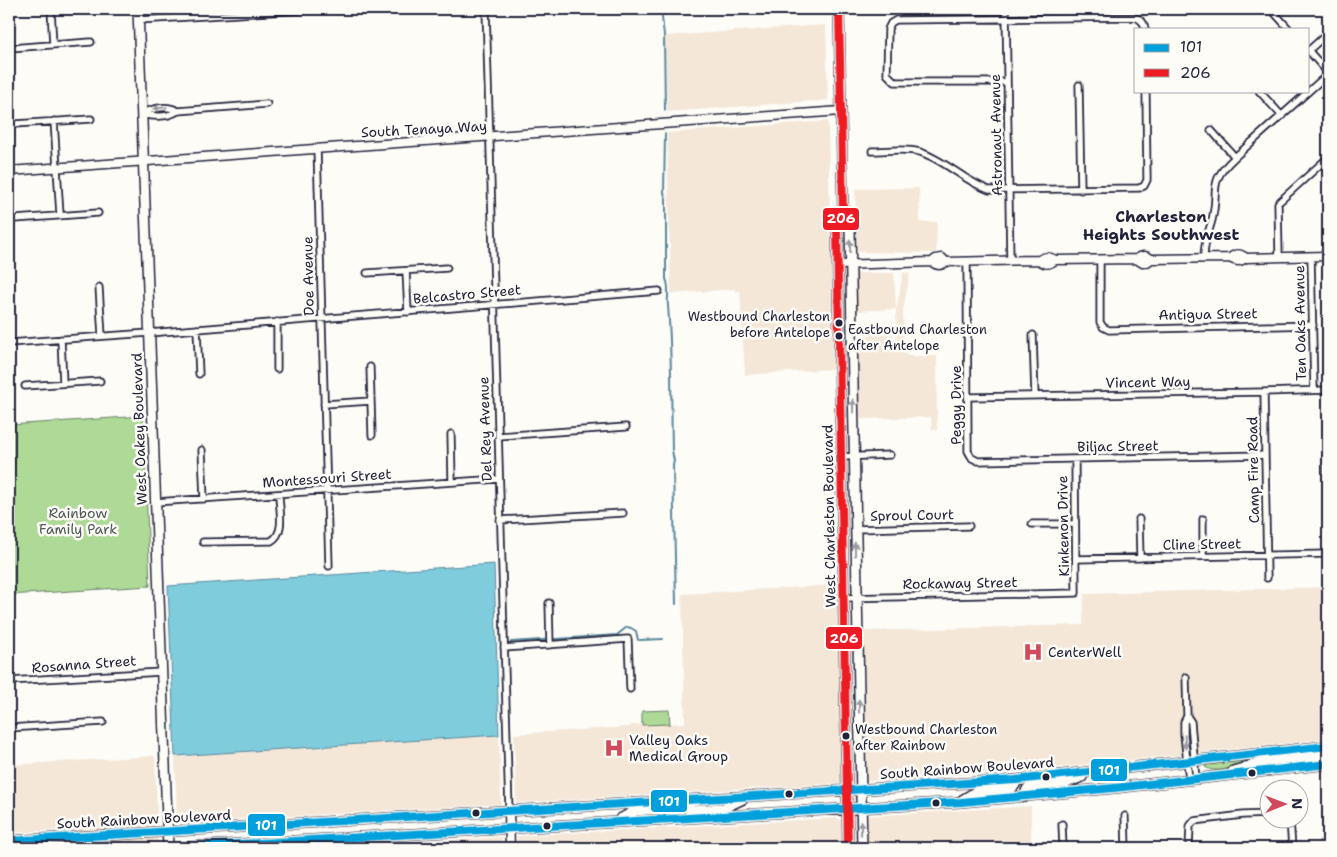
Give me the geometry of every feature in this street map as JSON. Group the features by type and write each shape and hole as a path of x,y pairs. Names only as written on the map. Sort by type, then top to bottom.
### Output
{"main road":[{"name":"West Oakey Boulevard","path":"138,9 160,672 168,848"},
{"name":"West Charleston Boulevard","path":"839,9 843,214 837,228 848,848"},
{"name":"West Charleston Boulevard","path":"843,214 850,228 862,848"},
{"name":"South Rainbow Boulevard","path":"9,841 1016,780 1328,746"},
{"path":"1216,776 1267,761 1328,755"},
{"path":"174,848 961,802 1024,797 1328,764"},
{"path":"1024,797 1027,789 1031,787 1063,784 1093,772"},
{"path":"961,802 975,792 1011,789 1015,785 1016,780"},
{"path":"688,817 691,810 724,808 750,796"},
{"path":"616,822 635,812 685,807 690,804 691,800"},
{"path":"346,821 346,838"},
{"path":"333,822 333,839"}],"street":[{"path":"51,9 53,45"},
{"path":"203,9 203,16"},
{"path":"139,20 317,9"},
{"name":"Del Rey Avenue","path":"486,9 510,848"},
{"name":"Astronaut Avenue","path":"1006,9 1010,261"},
{"path":"1271,9 1288,28"},
{"path":"1007,82 895,82 887,74 888,29 891,23 896,20 1134,17 1144,23 1145,28"},
{"path":"1310,49 1328,33"},
{"path":"10,48 91,42"},
{"path":"1310,53 1328,74 1310,90"},
{"path":"1079,86 1081,190"},
{"path":"872,151 918,151 989,190 1131,190 1144,186 1147,180 1146,92"},
{"path":"1260,92 1282,116"},
{"path":"1204,258 1205,238 1212,220 1217,178 1225,167 1308,92"},
{"path":"141,114 153,116 167,115 178,111 267,104"},
{"name":"South Tenaya Way","path":"9,171 841,111"},
{"path":"15,124 91,119"},
{"path":"54,121 60,215"},
{"path":"1211,130 1236,157"},
{"name":"Doe Avenue","path":"317,148 329,566"},
{"path":"1279,257 1278,203 1323,162"},
{"path":"15,219 98,213"},
{"path":"838,265 932,262 936,258 942,258 946,262 1039,260 1044,264 1050,264 1055,260 1137,259 1141,262 1147,262 1151,259 1230,258 1235,254 1241,254 1246,258 1328,256"},
{"name":"Ten Oaks Avenue","path":"1311,257 1314,390"},
{"name":"Antigua Street","path":"1100,259 1100,322 1103,327 1109,330 1313,325"},
{"name":"Peggy Drive","path":"966,261 969,397 968,451 972,458"},
{"path":"367,273 447,268"},
{"path":"406,271 408,312"},
{"path":"99,287 102,336"},
{"name":"Belcastro Street","path":"9,343 494,306 542,300 659,291"},
{"path":"277,322 278,369"},
{"path":"197,329 199,374"},
{"path":"1034,335 1035,396"},
{"path":"61,339 63,383"},
{"path":"370,367 372,434"},
{"path":"25,386 100,381"},
{"name":"Vincent Way","path":"969,397 1328,390"},
{"name":"Camp Fire Road","path":"1264,392 1267,578"},
{"path":"324,404 371,401"},
{"path":"498,436 626,427"},
{"path":"451,434 452,481"},
{"path":"202,450 204,499"},
{"path":"842,457 890,455"},
{"name":"Biljac Street","path":"972,458 978,461 1265,455"},
{"name":"Kinkenon Drive","path":"1075,459 1076,593"},
{"path":"1328,462 1328,494"},
{"name":"Montessouri Street","path":"155,502 499,479"},
{"path":"202,542 271,541 277,538 280,532 279,494"},
{"path":"500,520 623,513"},
{"path":"1139,519 1140,558"},
{"path":"1202,519 1203,556"},
{"path":"1032,524 1075,524"},
{"name":"Sproul Court","path":"855,529 969,526"},
{"name":"Cline Street","path":"1076,559 1328,554"},
{"name":"Rockaway Street","path":"844,598 1076,593"},
{"path":"549,604 550,645"},
{"path":"504,648 628,639 630,689"},
{"name":"Rosanna Street","path":"9,682 160,672"},
{"path":"1186,678 1187,716 1192,722 1190,761 1192,779"},
{"path":"9,728 103,722"},
{"path":"1189,848 1190,824 1194,821 1260,814"},
{"path":"1125,816 1126,848"},
{"path":"1062,824 1063,848"},
{"path":"1291,830 1292,848"}],"shaded area":[{"path":"826,25 828,100 667,112 665,36"},
{"path":"828,121 833,369 745,375 740,291 735,291 735,289 671,294 667,133"},
{"path":"919,188 920,222 937,222 936,253 859,252 857,249 855,189"},
{"path":"856,273 894,273 896,309 857,311"},
{"path":"903,273 910,273 903,310 904,352 908,356 937,356 937,430 932,430 931,417 860,419 858,340 866,339 866,335 893,334 893,339 897,339 896,311"},
{"path":"838,585 841,783 516,803 514,734 685,723 682,594"},
{"path":"1328,587 1328,739 1065,767 867,781 864,631 1083,625 1084,594"},
{"path":"499,735 501,804 177,823 175,756"},
{"path":"155,756 158,848 63,848 61,830 9,833 9,765"},
{"path":"1031,806 1031,848 868,848 868,816"},
{"path":"837,818 841,821 842,848 517,848 517,836"},
{"path":"502,837 502,848 324,848 380,845"}],"green space":[{"name":"Rainbow Family Park","path":"143,416 150,586 9,595 9,425"},
{"path":"669,710 670,724 642,725 642,711"},
{"path":"1259,759 1220,770 1205,767 1206,765"}],"water":[{"path":"494,564 499,735 175,756 168,586"}],"waterway":[{"path":"661,9 664,35 665,110"},
{"path":"665,134 666,279 671,360 676,604"},
{"path":"508,644 511,644 511,642 617,635 627,627 636,631 638,640"},
{"path":"640,640 663,639"}],"transit line":[{"name":"206","path":"839,9 843,214 837,228 848,848"},
{"name":"101","path":"9,841 1016,780 1328,746"},
{"name":"101","path":"174,848 961,802 1114,788 1328,764"}],"place":[{"name":"Westbound Charleston before Antelope","path":"839,323"},
{"name":"Eastbound Charleston after Antelope","path":"839,336"},
{"name":"CenterWell","path":"1033,652"},
{"name":"Westbound Charleston after Rainbow","path":"846,736"},
{"name":"Valley Oaks Medical Group","path":"614,748"}],"district":[{"name":"Charleston Heights Southwest","path":"1161,225"}]}
